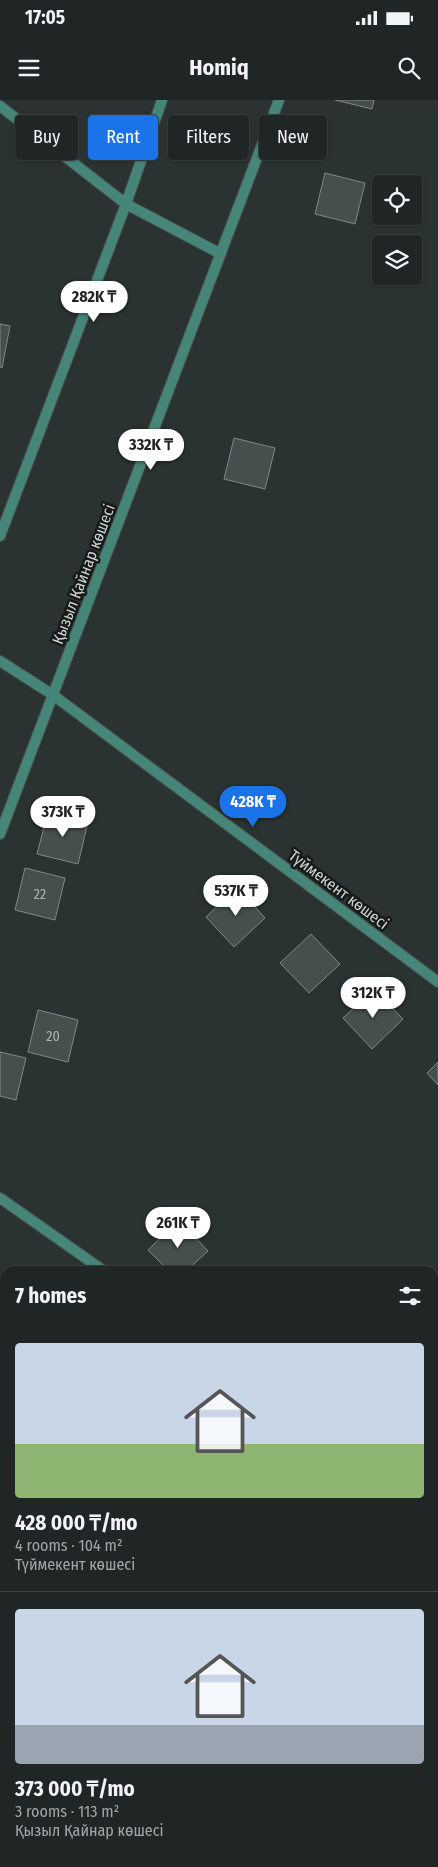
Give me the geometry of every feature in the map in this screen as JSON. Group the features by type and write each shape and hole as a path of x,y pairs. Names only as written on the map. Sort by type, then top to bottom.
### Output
{"street":[{"path":"0,536 126,204 162,100"},
{"name":"Қызыл Қайнар көшесі","path":"0,834 279,100"},
{"path":"0,106 126,204 221,254"},
{"name":"Түймекент көшесі","path":"0,661 53,695 438,982"},
{"path":"0,1198 97,1266"}],"building":[{"path":"335,100 374,100 372,109"},
{"path":"325,173 365,183 355,224 315,214"},
{"path":"0,324 10,326 2,368 0,367"},
{"path":"234,438 275,448 265,489 224,479"},
{"path":"48,812 88,822 78,864 37,854"},
{"path":"25,868 65,878 55,920 15,910"},
{"path":"237,887 265,918 234,947 206,917"},
{"path":"311,934 340,964 309,993 280,963"},
{"path":"374,989 403,1019 372,1049 343,1018"},
{"path":"38,1010 78,1020 68,1062 28,1052"},
{"path":"0,1052 26,1058 16,1100 0,1096"},
{"path":"438,1062 438,1085 427,1073"},
{"path":"179,1220 208,1251 192,1266 164,1266 148,1250"}]}
